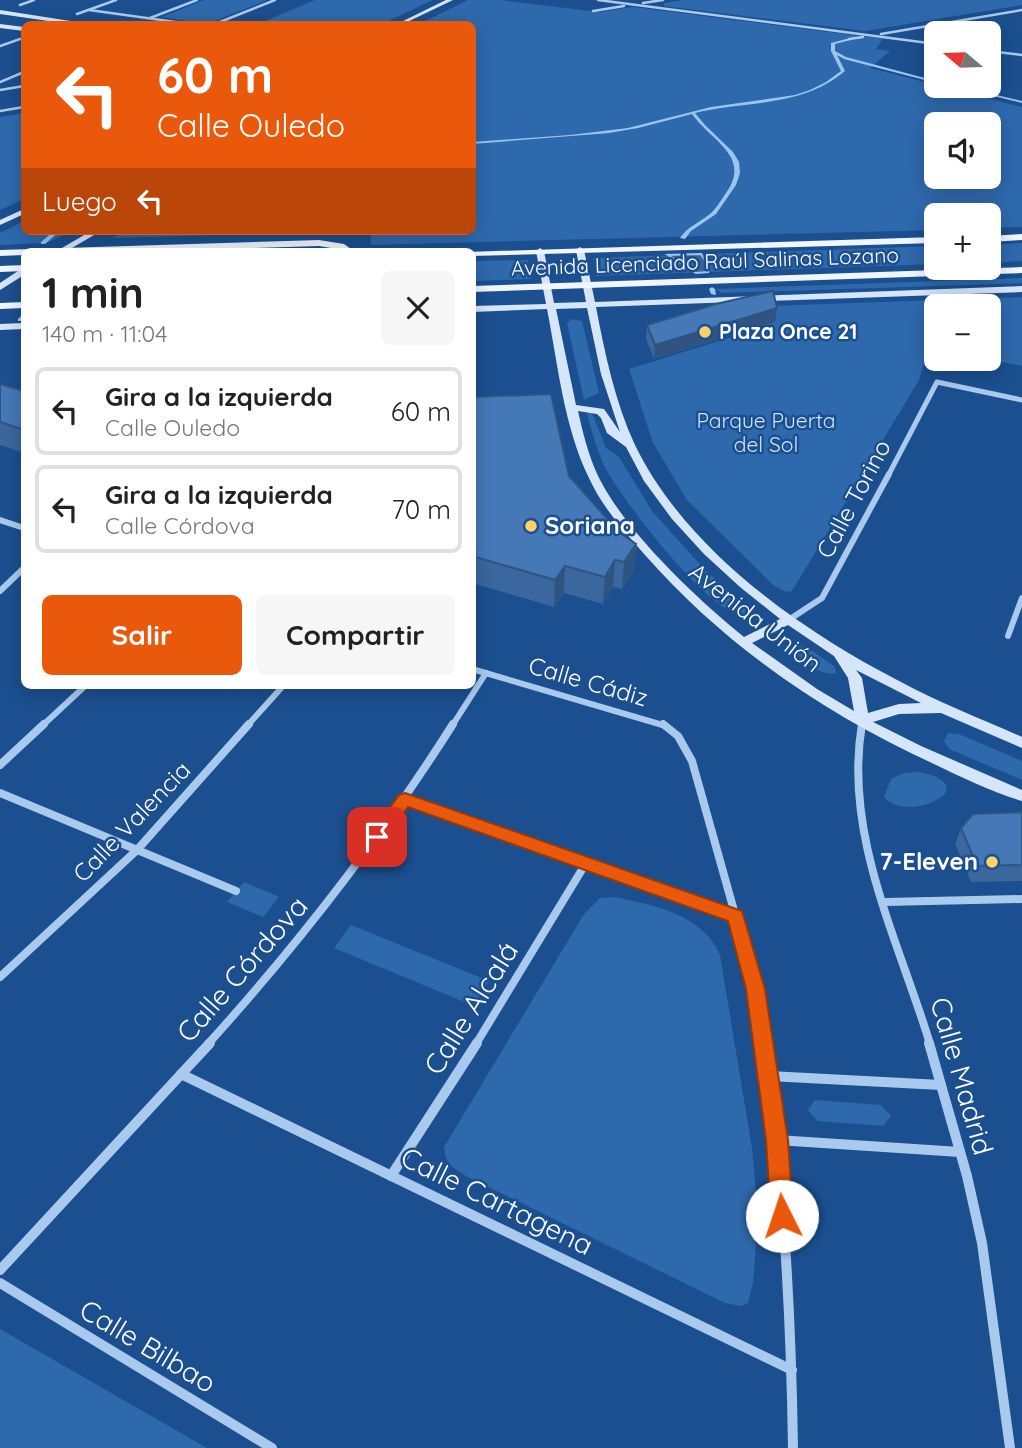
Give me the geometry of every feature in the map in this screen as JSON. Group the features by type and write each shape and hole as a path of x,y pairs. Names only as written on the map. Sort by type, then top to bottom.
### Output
{"main road":[{"path":"1001,238 1022,237"},
{"name":"Avenida Licenciado Raúl Salinas Lozano","path":"476,253 924,240"},
{"path":"157,248 318,243 343,248"},
{"path":"0,253 21,252"},
{"path":"0,269 21,270"},
{"name":"Avenida Licenciado Raúl Salinas Lozano","path":"476,289 1022,270"},
{"path":"0,306 21,305"}],"street":[{"path":"20,5 31,0"},
{"path":"77,14 116,0"},
{"path":"149,19 197,0"},
{"path":"222,21 275,0"},
{"path":"406,21 450,0"},
{"path":"598,0 924,42"},
{"path":"593,11 663,0"},
{"path":"89,9 166,21"},
{"path":"849,39 1022,10"},
{"path":"0,12 58,21"},
{"path":"0,26 21,29"},
{"path":"0,47 20,39"},
{"path":"1001,52 1022,55"},
{"path":"0,82 21,73"},
{"path":"0,90 21,86"},
{"path":"0,111 21,108"},
{"path":"0,223 21,212"},
{"path":"66,248 90,235"},
{"name":"Avenida Unión","path":"580,250 610,384 630,446 660,498 681,523 739,579 790,619 836,649 894,685 1022,743"},
{"name":"Avenida Unión","path":"541,251 546,287 572,407 594,478 625,526 682,590 744,642 805,685 863,722 935,758 1022,796"},
{"path":"0,287 21,272"},
{"path":"476,309 1022,289"},
{"path":"0,327 21,326"},
{"name":"Calle Torino","path":"790,619 821,598 830,586 937,382 1022,400"},
{"path":"572,407 601,398 610,384"},
{"path":"572,407 600,411 606,417 611,431 630,446"},
{"path":"0,520 21,527"},
{"path":"0,590 21,571"},
{"path":"1008,636 1022,598"},
{"path":"744,642 790,619"},
{"path":"836,649 849,665 855,678 863,722 881,712 905,706 954,714"},
{"name":"Calle Cádiz","path":"476,670 663,724 672,729 684,745 691,761 736,916"},
{"name":"Calle Córdova","path":"476,689 486,673"},
{"path":"0,765 82,689"},
{"name":"Calle Valencia","path":"0,977 137,850 281,689"},
{"name":"Calle Córdova","path":"0,1270 181,1074 304,935 405,800 476,689"},
{"name":"Calle Madrid","path":"863,722 857,744 858,804 870,858 941,1085 975,1214 1010,1448"},
{"path":"0,793 236,891"},
{"path":"405,800 736,916 756,989 777,1140 792,1370 793,1448"},
{"name":"Calle Alcalá","path":"391,1176 504,1001 586,863"},
{"path":"885,902 1022,899"},
{"name":"Calle Cartagena","path":"181,1074 792,1370"},
{"path":"769,1076 941,1085"},
{"path":"777,1140 960,1152"},
{"name":"Calle Bilbao","path":"0,1283 272,1448"}],"green space":[{"path":"204,0 267,0 214,21 162,17"},
{"path":"315,0 433,0 388,21 265,21"},
{"path":"468,0 499,0 599,12 633,7 883,39 876,49 890,51 870,68 924,82 924,98 987,98 1022,107 1022,227 1001,228 1001,203 924,203 924,230 371,245 370,235 476,235 476,21 425,21"},
{"path":"683,0 1022,0 1022,5 865,31 664,6 664,3"},
{"path":"21,114 21,200 0,210 0,117"},
{"path":"21,222 21,235 64,235 47,243 0,245 0,233"},
{"path":"119,235 212,235 113,238"},
{"path":"1022,243 1022,261 1001,262 1001,244"},
{"path":"924,246 924,264 596,276 593,258"},
{"path":"528,260 531,279 476,281 476,261"},
{"path":"1022,278 1022,283 722,293 716,289 1001,280"},
{"name":"Parque Puerta del Sol","path":"1022,297 1022,366 1001,362 1001,298"},
{"name":"Parque Puerta del Sol","path":"924,300 924,364 919,380 792,591 786,592 773,585 687,500 653,443 629,369 767,326 764,319 738,307"},
{"path":"572,319 582,321 599,393 584,400 567,323"},
{"path":"587,413 592,413 606,448 619,457 652,511 705,570 748,607 750,610 747,615 732,612 714,600 692,580 649,530 606,469"},
{"path":"807,647 835,667 836,673 818,670 806,662 794,649"},
{"path":"948,733 959,734 1022,761 1022,780 949,749 944,741"},
{"path":"918,772 941,780 947,786 945,794 931,803 914,807 897,805 884,797 891,779 904,773"},
{"path":"244,882 279,897 263,917 227,902"},
{"path":"615,897 661,908 690,921 712,941 720,955 752,1148 758,1215 753,1283 748,1303 741,1306 725,1303 468,1177 446,1158 444,1147 584,914 600,898"},
{"path":"351,925 489,981 474,1006 334,948"},
{"path":"815,1100 881,1105 891,1116 883,1126 817,1121 808,1110"},
{"path":"0,1329 200,1444 207,1448 0,1448"}],"shaded area":[{"path":"701,254 708,272 696,273 668,255"}],"building":[{"path":"773,291 777,308 655,345 647,325 716,304"},
{"path":"0,384 21,390 21,429 0,422"},
{"name":"Soriana","path":"551,394 569,476 619,532 636,544 624,562 615,560 605,577 565,566 555,580 476,557 476,397"},
{"name":"7-Eleven","path":"1022,812 1022,865 977,866 961,828 973,814"}],"waterway":[{"path":"833,51 833,43 850,39"},
{"path":"476,143 609,132 711,108 796,96 812,90 843,71 833,51"},
{"path":"833,51 845,58 924,79"},
{"path":"1001,97 1022,102"},
{"path":"683,238 689,230 714,213 738,173 737,162 731,153 694,114"},
{"path":"43,243 52,235"},
{"path":"712,289 714,294"}],"place":[{"name":"Plaza Once 21","path":"705,332"},
{"name":"Soriana","path":"531,526"},
{"name":"7-Eleven","path":"992,862"}],"route":[{"path":"377,837 405,800 736,916 756,989 777,1140 782,1216"}]}
